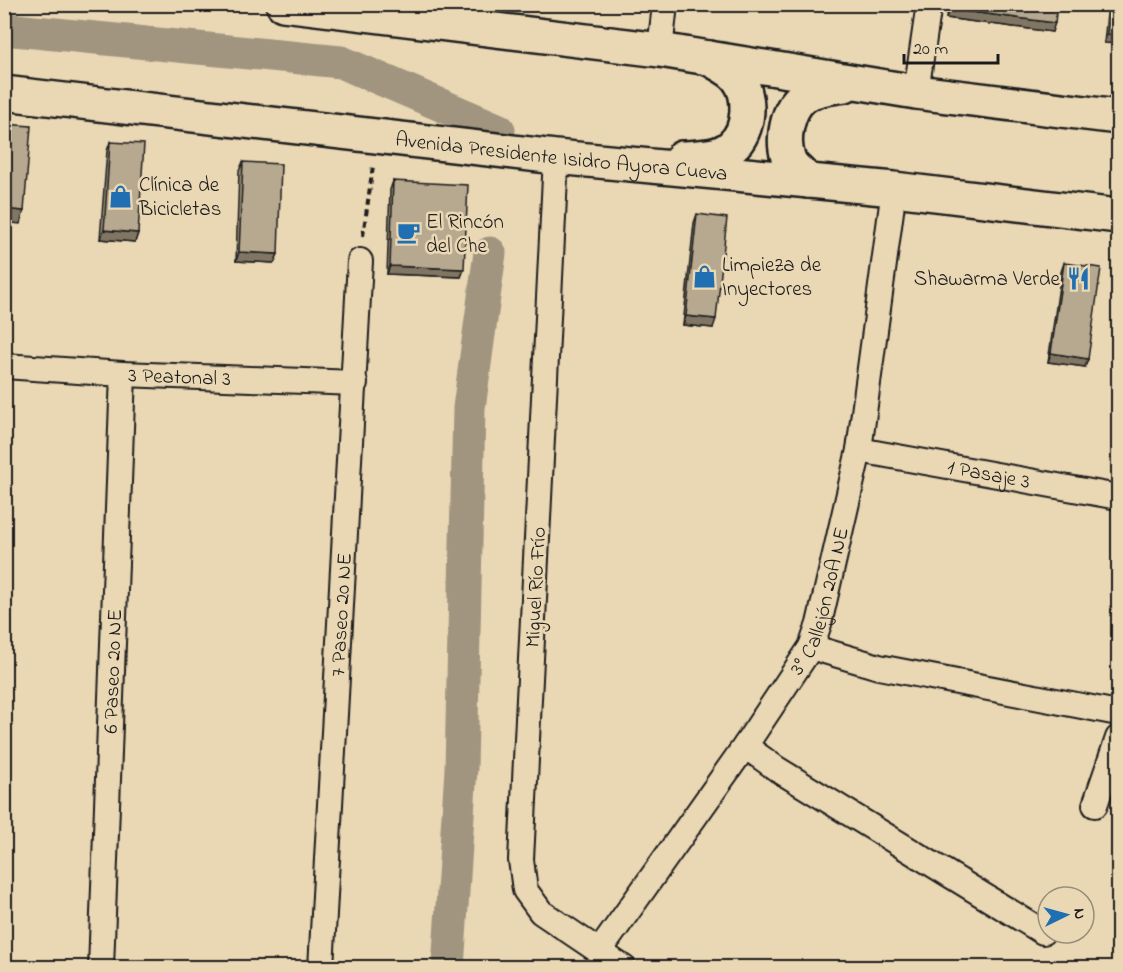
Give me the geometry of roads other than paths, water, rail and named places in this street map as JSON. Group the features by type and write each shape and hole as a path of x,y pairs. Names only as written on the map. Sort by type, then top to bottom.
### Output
{"main road":[{"path":"283,4 397,12 709,57 916,92 1119,117"},
{"path":"608,162 710,156 731,147 741,134 747,113 746,92 736,76 709,57"},
{"path":"808,181 790,162 785,143 795,105 805,95 820,89 858,83"},
{"name":"Avenida Presidente Isidro Ayora Cueva","path":"4,93 556,157 894,189 1119,216"}],"street":[{"path":"660,50 665,4"},
{"path":"916,92 929,4"},
{"name":"Miguel Río Frío","path":"556,157 521,860 525,890 541,912 624,968"},
{"name":"3° Callejón 20A NE","path":"599,952 746,746 810,647 819,624 859,450 894,189"},
{"name":"7 Paseo 20 NE","path":"321,968 360,261"},
{"name":"3 Peatonal 3","path":"4,366 123,374 355,383"},
{"name":"6 Paseo 20 NE","path":"100,968 123,374"},
{"name":"1 Pasaje 3","path":"859,450 1119,496"},
{"path":"810,647 879,667 1119,713"},
{"path":"1095,805 1119,738"},
{"path":"746,746 777,769 1036,928"}],"waterway":[{"path":"4,29 341,62 499,130"},
{"path":"448,968 461,769 469,408 490,253"}],"place":[{"name":"Clínica de Bicicletas","path":"121,196"},
{"name":"El Rincón del Che","path":"408,233"},
{"name":"Limpieza de Inyectores","path":"704,276"},
{"name":"Shawarma Verde","path":"1078,278"}]}
